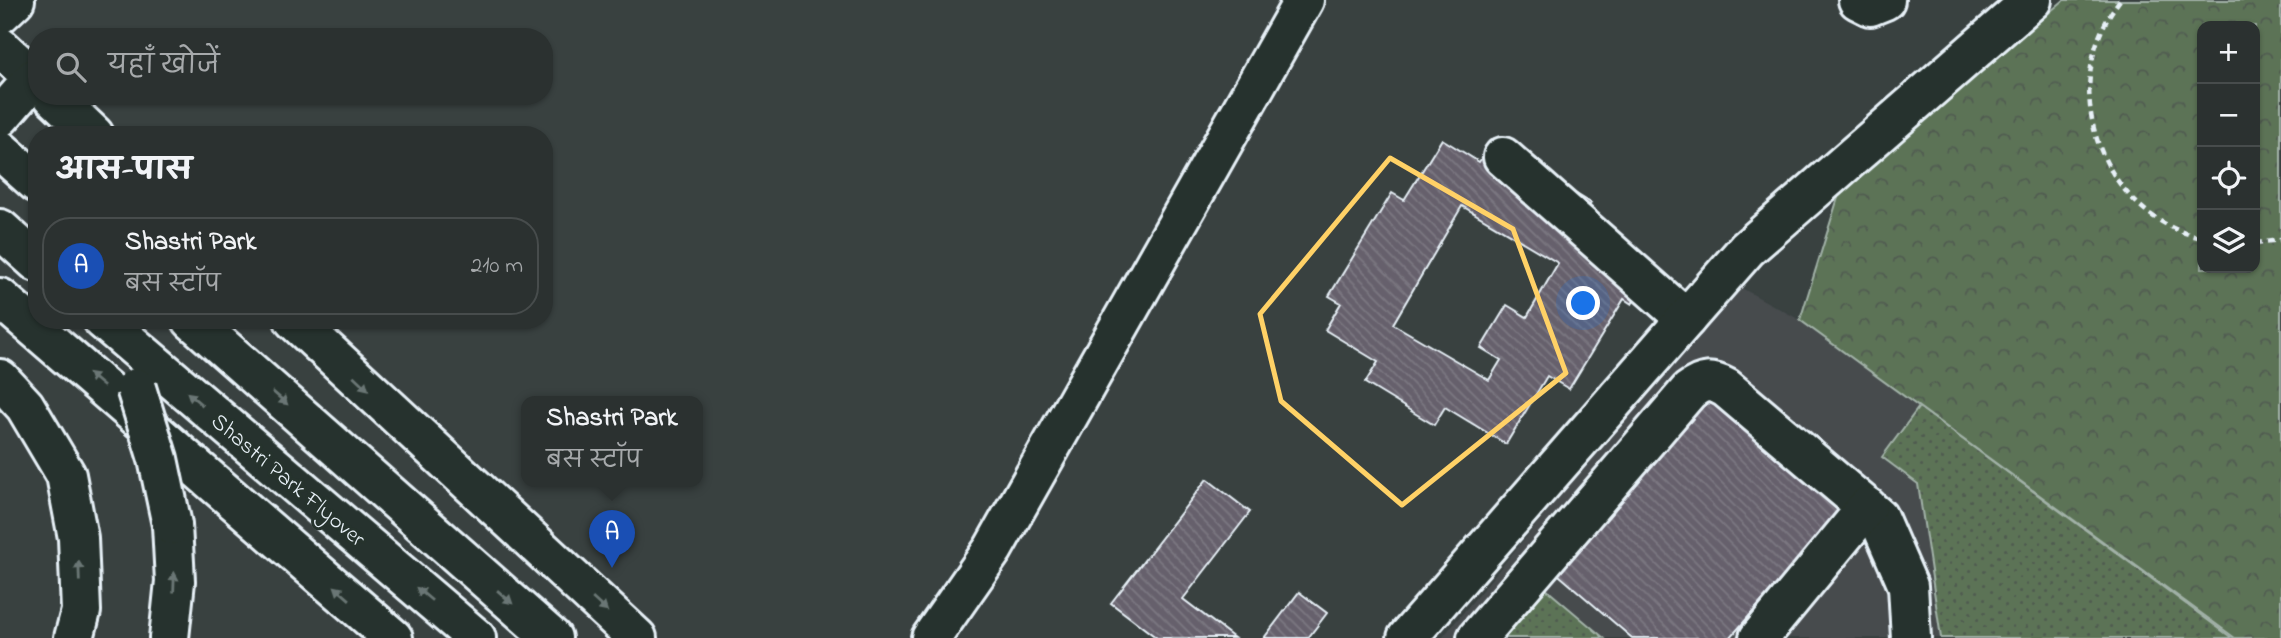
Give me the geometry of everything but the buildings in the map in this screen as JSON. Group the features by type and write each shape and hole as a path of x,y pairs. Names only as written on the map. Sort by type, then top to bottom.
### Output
{"main road":[{"path":"0,14 15,0"},
{"path":"930,638 993,549 1304,0"},
{"path":"1858,0 1870,6 1885,0"},
{"path":"1407,638 1747,249 2032,0"},
{"path":"0,47 28,73"},
{"path":"0,117 28,95"},
{"path":"62,105 84,126"},
{"path":"0,150 28,175"},
{"path":"1503,157 1686,320"},
{"path":"0,229 28,254"},
{"path":"0,298 28,322"},
{"path":"36,329 393,638"},
{"path":"109,329 136,388 158,459 172,525 175,581 169,638"},
{"name":"Shastri Park Flyover","path":"113,329 476,638"},
{"path":"202,329 552,638"},
{"path":"304,329 637,638"},
{"path":"0,379 25,406 66,475 78,538 81,611 74,638"},
{"path":"1477,638 1689,391 1699,383 1712,381 1726,388 1878,517 1908,586 1911,638"},
{"path":"1759,638 1867,507"}],"path":[{"path":"2120,0 2105,19 2089,68 2090,120 2108,168 2141,208 2183,234 2197,237"},
{"path":"2260,242 2281,240"}],"highlighted area":[{"path":"1390,158 1513,229 1566,373 1402,505 1281,401 1260,314"}],"shaded area":[{"path":"1736,285 1800,320 2232,638 1442,638"}],"green space":[{"path":"2064,0 2281,0 2281,638 2235,638 1800,320 1841,188"},
{"path":"1919,407 2232,638 1941,638 1918,484 1882,457"},
{"path":"1546,589 1604,638 1504,638"}],"place":[{"name":"Shastri Park","path":"612,568"}]}
